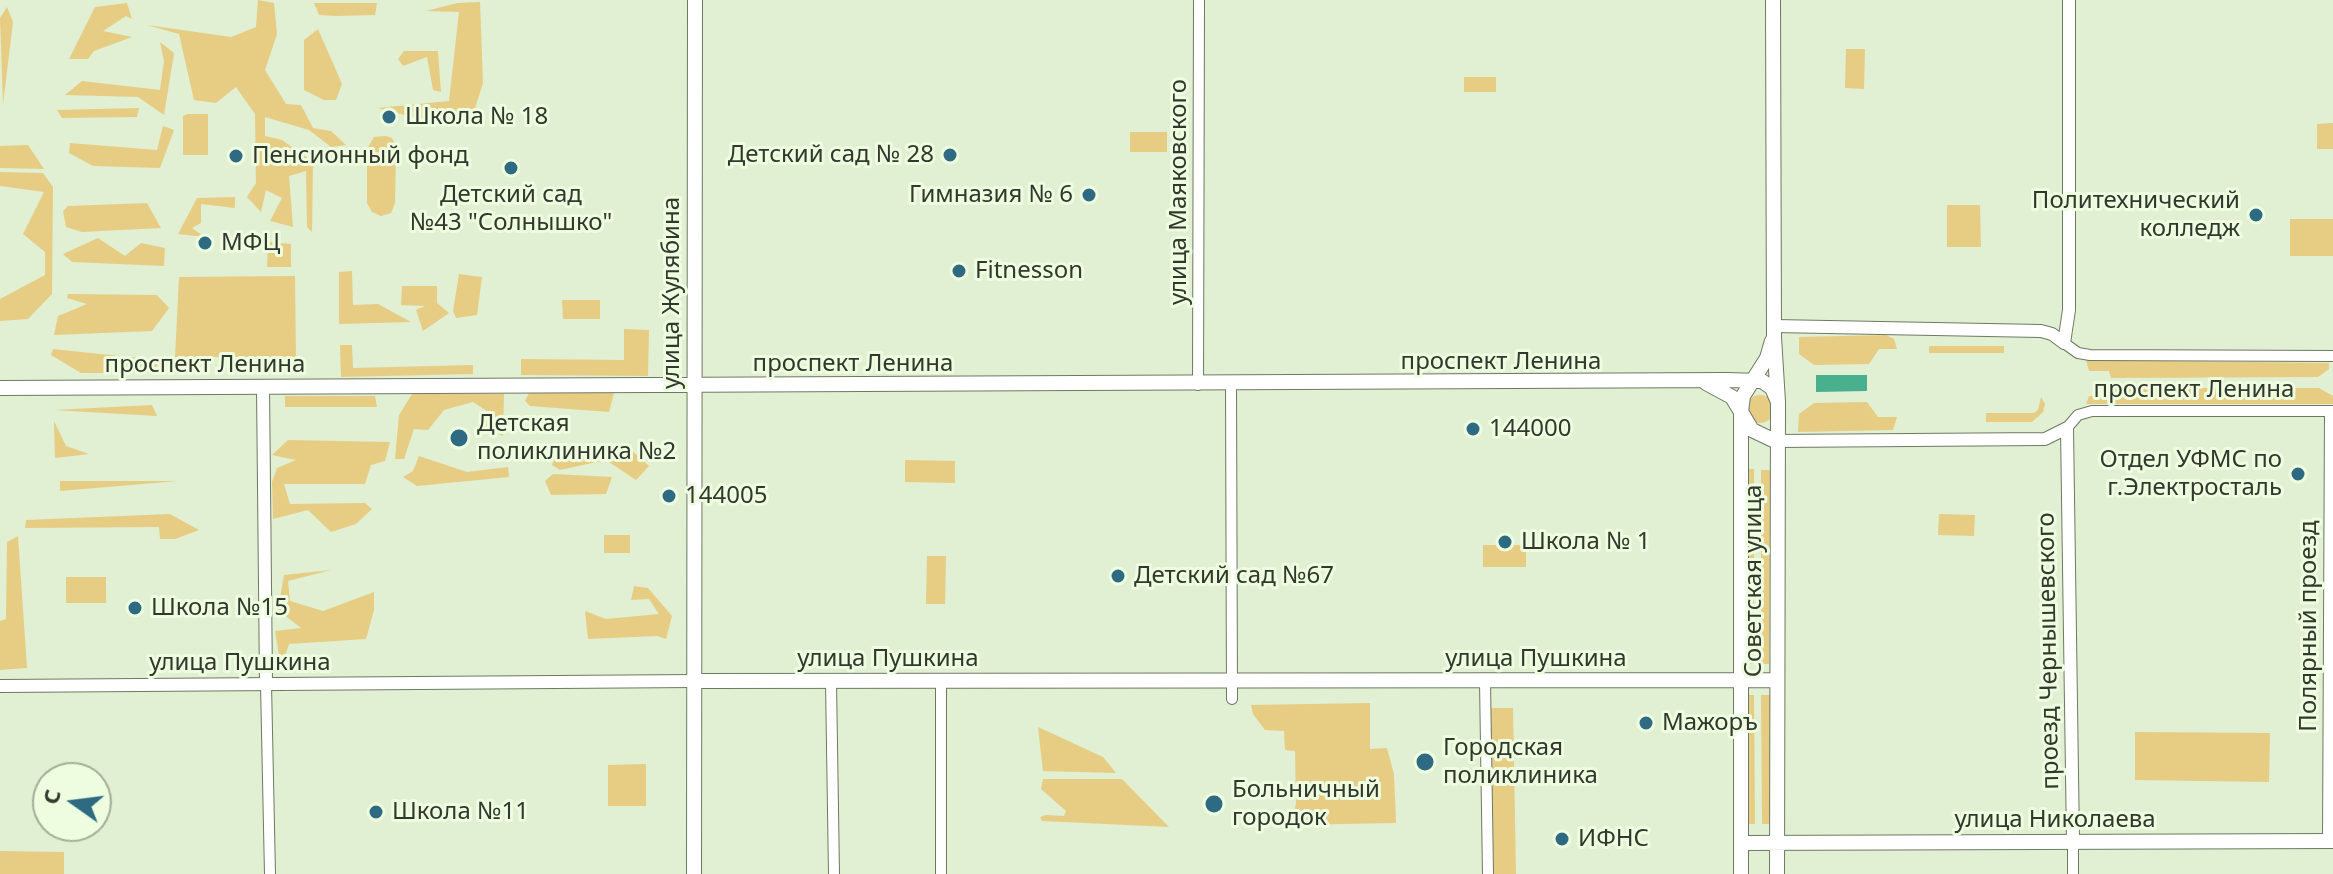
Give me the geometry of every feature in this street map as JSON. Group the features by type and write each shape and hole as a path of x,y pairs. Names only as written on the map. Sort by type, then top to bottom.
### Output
{"main road":[{"name":"улица Жулябина","path":"694,874 695,0"},
{"name":"Советская улица","path":"1773,0 1774,331 1778,402 1775,441 1777,874"},
{"name":"Советская улица","path":"1752,381 1767,358 1774,331"},
{"name":"проспект Ленина","path":"0,388 1752,381"},
{"path":"1741,412 1743,396 1752,381 1767,384 1778,402"},
{"path":"1706,383 1732,397 1752,430 1762,431 1776,423"},
{"name":"Советская улица","path":"1741,412 1741,874"},
{"name":"проспект Ленина","path":"1752,430 1775,441"},
{"name":"улица Пушкина","path":"695,681 1776,680"},
{"name":"улица Николаева","path":"1741,843 2331,841"}],"street":[{"name":"улица Маяковского","path":"1198,385 1199,0"},
{"path":"2064,343 2069,310 2069,0"},
{"name":"проспект Ленина","path":"1774,331 2041,331 2052,334 2078,353 2090,355 2333,356"},
{"path":"1231,385 1232,699"},
{"path":"263,387 270,874"},
{"name":"проспект Ленина","path":"1775,441 2045,439 2067,428 2078,415 2092,411 2332,411"},
{"name":"Полярный проезд","path":"2331,841 2329,641 2332,411"},
{"name":"проезд Чернышевского","path":"2067,428 2073,874"},
{"path":"941,680 941,874"},
{"name":"улица Пушкина","path":"0,686 695,681"},
{"path":"831,681 834,874"},
{"path":"1485,681 1488,874"}],"shaded area":[{"path":"258,0 274,3 277,34 265,70 286,104 301,105 313,128 331,131 346,145 331,147 309,130 265,117 265,136 282,140 313,162 312,232 307,227 306,171 289,176 293,227 270,221 282,198 266,190 261,212 247,197 256,183 255,114 236,87 216,103 194,100 179,34 147,25 231,37 256,27"},
{"path":"480,2 483,83 470,124 454,114 420,119 378,108 449,101 459,12 426,11 457,3"},
{"path":"127,3 132,19 126,16 103,31 132,37 94,51 88,59 69,59 95,7"},
{"path":"314,3 377,3 375,15 336,16 319,15"},
{"path":"7,7 13,22 3,104 0,18"},
{"path":"318,29 342,84 336,100 324,100 304,90 304,40"},
{"path":"160,42 174,53 164,115 138,97 65,95 82,81 160,90 164,61"},
{"path":"1846,49 1865,49 1864,89 1845,88"},
{"path":"404,51 438,51 441,92 433,90 427,57 403,66 398,59"},
{"path":"1464,77 1496,77 1496,92 1464,92"},
{"path":"139,108 137,117 62,118 57,110"},
{"path":"208,114 208,155 183,155 183,116"},
{"path":"2333,123 2333,149 2317,149 2317,124"},
{"path":"163,126 174,130 160,168 93,166 69,153 70,143 157,150"},
{"path":"1130,132 1167,132 1167,152 1130,152"},
{"path":"374,137 392,138 396,147 395,203 391,213 381,216 372,212 367,203 367,149"},
{"path":"28,145 44,169 0,168 0,146"},
{"path":"0,172 43,173 53,187 52,294 28,319 0,321 0,299 45,275 45,252 23,234 44,192 0,186"},
{"path":"235,197 235,208 201,204 201,223 192,228 205,237 178,234 197,198"},
{"path":"147,203 161,228 82,232 66,227 63,211 68,206"},
{"path":"1947,205 1980,205 1981,247 1947,247"},
{"path":"2290,219 2333,219 2333,256 2290,256"},
{"path":"98,238 125,256 141,243 165,248 164,266 72,262 63,254"},
{"path":"268,242 291,244 291,267 267,267"},
{"path":"352,271 353,305 378,304 411,322 339,324 339,272"},
{"path":"459,274 482,277 477,315 456,318 453,311"},
{"path":"295,276 296,357 175,357 179,277"},
{"path":"402,286 437,286 437,303 449,313 423,331 416,310 425,306 401,305"},
{"path":"68,294 157,295 169,308 152,331 54,335 58,316 87,304 67,298"},
{"path":"562,300 600,300 600,319 563,319"},
{"path":"624,329 649,330 648,376 521,375 521,359 624,360"},
{"path":"1886,335 1894,339 1897,349 1879,349 1869,364 1814,365 1799,354 1799,337"},
{"path":"340,345 352,345 353,368 473,365 473,374 341,377"},
{"path":"1929,346 2004,346 2004,353 1929,353"},
{"path":"53,349 148,359 158,365 148,373 81,373 51,355"},
{"path":"2086,360 2329,363 2329,369 2318,377 2111,378 2109,371 2089,371"},
{"path":"1816,375 1867,375 1867,391 1816,392"},
{"path":"2111,388 2319,388 2333,396 2333,404 2086,404 2089,396 2109,396"},
{"path":"530,391 614,393 609,412 530,406 525,401"},
{"path":"412,394 504,394 503,436 483,427 490,413 473,402 444,410 428,430 414,429 404,459 395,459 399,415"},
{"path":"1760,395 1770,399 1774,409 1770,419 1760,423 1750,419 1746,409 1750,399"},
{"path":"285,396 375,396 377,407 285,407"},
{"path":"2041,397 2045,404 2043,412 2032,422 1986,422 1986,413 2034,413 2038,410"},
{"path":"1867,402 1878,417 1897,417 1893,430 1798,432 1799,414 1814,403"},
{"path":"152,405 157,416 54,410"},
{"path":"54,421 66,446 89,454 55,458"},
{"path":"288,440 390,442 385,461 371,465 365,484 284,484 290,504 365,503 372,509 356,524 331,532 308,510 273,519 272,482 277,468 296,460 272,455"},
{"path":"559,447 629,448 649,466 636,480 606,460 560,470 552,465"},
{"path":"419,456 467,472 508,467 509,477 417,486 403,477 413,471"},
{"path":"905,460 955,461 955,483 905,482"},
{"path":"1746,469 1754,469 1754,664 1745,664"},
{"path":"1761,470 1770,470 1769,664 1761,664"},
{"path":"553,474 612,477 606,494 551,495 545,481"},
{"path":"60,481 178,481 60,491"},
{"path":"170,514 199,530 175,539 160,539 159,527 25,528 26,520"},
{"path":"1939,514 1975,515 1974,536 1938,535"},
{"path":"604,535 630,535 630,553 604,553"},
{"path":"18,536 27,668 0,670 0,621 6,619 7,542"},
{"path":"1483,545 1526,545 1526,567 1483,567"},
{"path":"927,556 946,556 945,604 926,604"},
{"path":"331,570 288,581 290,601 323,611 374,592 374,610 366,639 289,644 281,668 275,631 301,628 278,610 284,575"},
{"path":"66,577 106,577 106,603 66,603"},
{"path":"634,586 648,588 672,616 666,639 657,636 588,639 585,611 606,619 659,614 649,599 631,600"},
{"path":"1745,695 1754,695 1755,824 1746,824"},
{"path":"1761,695 1770,695 1771,824 1762,824"},
{"path":"1370,703 1370,749 1387,748 1394,774 1396,823 1291,825 1296,803 1295,751 1285,750 1284,731 1265,730 1253,714 1251,705"},
{"path":"1489,708 1513,708 1516,874 1492,874"},
{"path":"1038,727 1103,757 1116,773 1043,771"},
{"path":"2135,732 2270,733 2269,782 2135,780"},
{"path":"646,764 646,806 608,806 608,765"},
{"path":"1043,779 1122,779 1169,827 1042,821 1040,817 1064,816 1066,811 1041,789"},
{"path":"0,851 64,852 64,874 0,874"}],"place":[{"name":"Школа № 18","path":"389,117"},
{"name":"Детский сад № 28","path":"950,155"},
{"name":"Пенсионный фонд","path":"236,156"},
{"name":"Детский сад №43 \"Солнышко\"","path":"511,168"},
{"name":"Гимназия № 6","path":"1089,195"},
{"name":"Политехнический колледж","path":"2256,215"},
{"name":"МФЦ","path":"205,243"},
{"name":"Fitnesson","path":"959,271"},
{"name":"144000","path":"1473,429"},
{"name":"Детская поликлиника №2","path":"459,438"},
{"name":"Отдел УФМС по г.Электросталь","path":"2298,474"},
{"name":"144005","path":"669,496"},
{"name":"Школа № 1","path":"1505,542"},
{"name":"Детский сад №67","path":"1118,576"},
{"name":"Школа №15","path":"135,608"},
{"name":"Мажоръ","path":"1646,723"},
{"name":"Городская поликлиника","path":"1425,762"},
{"name":"Больничный городок","path":"1214,804"},
{"name":"Школа №11","path":"376,812"},
{"name":"ИФНС","path":"1562,839"}]}
